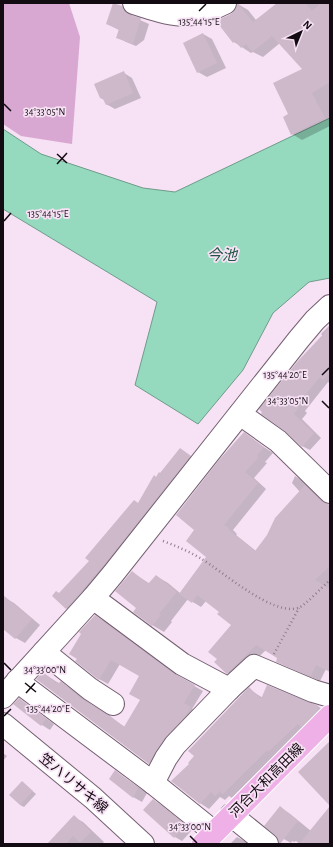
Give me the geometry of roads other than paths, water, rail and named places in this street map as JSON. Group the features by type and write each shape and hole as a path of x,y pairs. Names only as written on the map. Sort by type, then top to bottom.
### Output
{"main road":[{"name":"河合大和高田線","path":"208,838 330,716"}],"street":[{"path":"134,3 161,12 177,15 194,15 210,11 225,3"},
{"path":"3,697 93,598 299,339 315,320 330,306"},
{"path":"240,414 278,441 330,492"},
{"path":"93,598 182,664 229,689"},
{"path":"44,652 90,689 114,704"},
{"path":"153,783 166,758 175,745 229,689 254,666 313,691 330,696"},
{"path":"17,681 153,783 208,838"},
{"name":"笠ハリサキ線","path":"3,724 93,798 143,844"},
{"path":"231,815 267,844"}],"water":[{"name":"今池","path":"330,118 330,278 309,282 273,313 243,370 198,424 135,385 157,302 3,209 3,129 41,154 143,188 175,192"}]}
